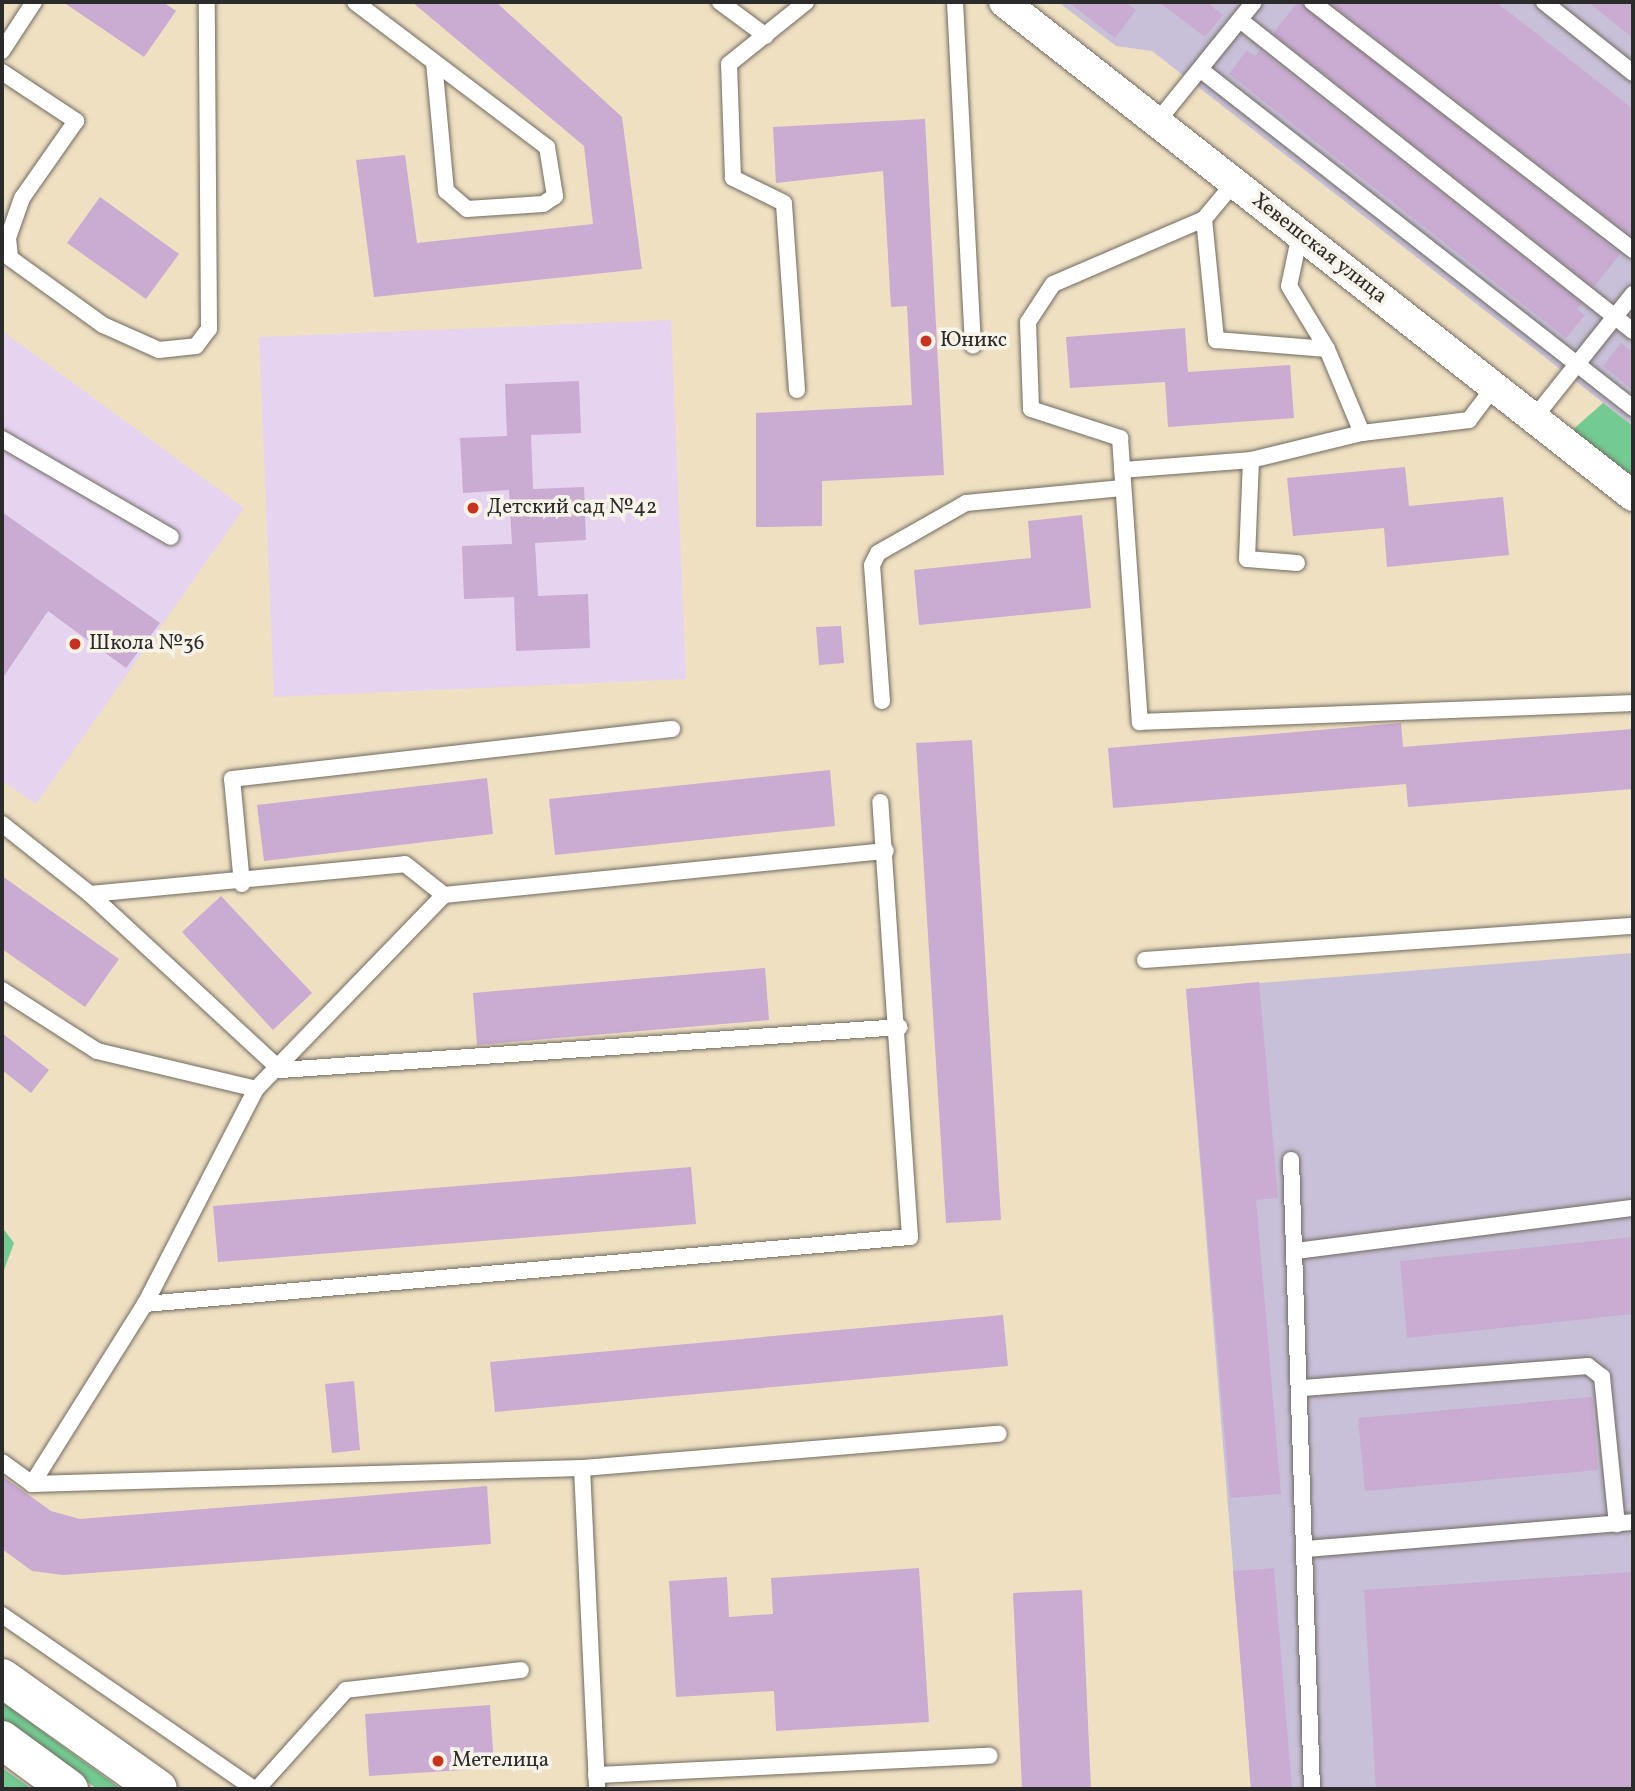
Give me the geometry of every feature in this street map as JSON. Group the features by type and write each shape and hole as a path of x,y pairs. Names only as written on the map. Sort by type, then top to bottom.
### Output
{"main road":[{"path":"2,1678 158,1789"},
{"path":"2,1740 69,1789"}],"street":[{"name":"Хевешская улица","path":"1004,2 1633,496"}],"lane":[{"path":"2,51 34,2"},
{"path":"2,72 76,121 22,198 8,238 10,257 103,325 159,350 196,346 209,329 207,2"},
{"path":"355,2 547,148 555,196 543,204 467,209 446,191 433,62"},
{"path":"720,2 766,36"},
{"path":"797,390 784,203 733,178 729,64 806,2"},
{"path":"955,2 973,346"},
{"path":"1157,122 1254,2"},
{"path":"1312,2 1633,250"},
{"path":"1544,2 1633,74"},
{"path":"1240,20 1633,331"},
{"path":"1201,70 1633,408"},
{"path":"1234,183 1204,219 1052,284 1028,322 1031,409 1120,438 1140,722 1633,703"},
{"path":"1204,219 1216,340 1327,349"},
{"path":"1300,234 1289,286 1327,349 1362,433"},
{"path":"1534,418 1633,294"},
{"path":"1122,470 1251,460 1362,433 1469,420 1494,387"},
{"path":"2,439 171,537"},
{"path":"1251,460 1247,559 1297,563"},
{"path":"883,701 872,565 878,553 966,503 1122,488"},
{"path":"242,884 232,779 672,729"},
{"path":"145,1304 910,1237 900,1027 880,802"},
{"path":"2,824 90,894 281,1070 900,1027"},
{"path":"32,1484 145,1304 256,1089 281,1070 444,895 886,851"},
{"path":"90,894 242,884 405,864 444,895"},
{"path":"1145,960 1633,926"},
{"path":"2,990 97,1051 256,1089"},
{"path":"1291,1160 1303,1388 1312,1789"},
{"path":"1296,1251 1633,1208"},
{"path":"1303,1388 1588,1366 1602,1377 1625,1523 1305,1549"},
{"path":"2,1462 32,1484 582,1468 999,1434"},
{"path":"582,1468 597,1782 990,1756"},
{"path":"2,1615 256,1789 346,1690 522,1670"}],"shaded area":[{"path":"1058,2 1633,2 1633,426 1152,51 1116,46"},
{"name":"Детский сад №42","path":"671,320 686,679 274,697 259,337"},
{"name":"Школа №36","path":"2,331 244,508 36,804 2,781"},
{"path":"1633,953 1633,1789 1251,1789 1186,989"}],"green space":[{"path":"1603,403 1633,426 1633,480 1570,432"},
{"path":"2,1227 14,1243 2,1275"},
{"path":"2,1702 121,1789 97,1789 2,1720"},
{"path":"2,1768 32,1789 2,1789"}],"building":[{"path":"63,2 163,2 176,11 144,57"},
{"path":"412,2 496,2 622,117 642,269 374,297 356,160 405,155 417,243 593,224 584,146"},
{"path":"1068,2 1125,2 1136,10 1115,38"},
{"path":"1159,2 1206,2 1223,15 1205,37"},
{"path":"1298,2 1620,254 1594,287 1273,33"},
{"path":"1329,2 1496,2 1633,109 1633,237"},
{"path":"1588,2 1633,2 1633,38"},
{"path":"1247,50 1255,56 1260,50 1582,304 1577,309 1585,315 1566,338 1229,74"},
{"path":"925,119 944,475 822,481 822,526 756,527 756,413 912,405 907,306 891,307 883,171 776,183 773,127"},
{"path":"100,197 179,254 146,299 67,243"},
{"path":"1185,328 1188,372 1290,365 1294,418 1168,427 1165,382 1070,388 1066,337"},
{"path":"1621,343 1633,353 1633,390 1603,366"},
{"path":"579,381 581,433 531,435 533,489 584,487 586,540 535,543 538,596 588,594 590,648 516,651 514,597 464,599 462,546 512,544 509,490 463,493 460,438 507,436 505,384"},
{"path":"1405,467 1409,506 1503,497 1509,555 1387,567 1384,528 1293,536 1287,478"},
{"path":"2,512 160,623 126,668 48,611 2,679"},
{"path":"1082,515 1091,608 919,625 914,570 1031,558 1028,521"},
{"path":"841,626 844,663 819,665 816,627"},
{"path":"1401,723 1403,747 1633,729 1633,789 1408,807 1406,784 1113,808 1108,748"},
{"path":"972,740 1001,1220 946,1223 916,743"},
{"path":"830,770 835,826 555,855 549,799"},
{"path":"487,778 493,834 264,861 257,805"},
{"path":"2,876 119,959 85,1007 2,949"},
{"path":"221,896 312,993 273,1030 182,932"},
{"path":"765,968 769,1020 477,1045 473,993"},
{"path":"1259,982 1278,1198 1256,1200 1281,1494 1230,1498 1186,989"},
{"path":"2,1033 49,1070 31,1093 2,1070"},
{"path":"691,1167 696,1224 218,1262 213,1206"},
{"path":"1633,1237 1633,1314 1407,1338 1400,1261"},
{"path":"1003,1315 1008,1366 495,1412 490,1362"},
{"path":"354,1381 360,1450 332,1453 325,1384"},
{"path":"1592,1397 1598,1470 1365,1491 1358,1418"},
{"path":"2,1476 51,1511 80,1519 487,1486 491,1544 63,1575 32,1571 2,1549"},
{"path":"919,1568 929,1722 776,1731 774,1691 676,1697 669,1581 727,1577 729,1617 773,1614 771,1578"},
{"path":"1274,1568 1292,1789 1251,1789 1233,1571"},
{"path":"1633,1572 1633,1789 1376,1789 1364,1590"},
{"path":"1082,1590 1091,1789 1022,1789 1013,1593"},
{"path":"490,1705 494,1768 369,1776 365,1714"}],"place":[{"name":"Юникс","path":"926,341"},
{"name":"Детский сад №42","path":"473,508"},
{"name":"Школа №36","path":"75,644"},
{"name":"Метелица","path":"438,1761"}]}
